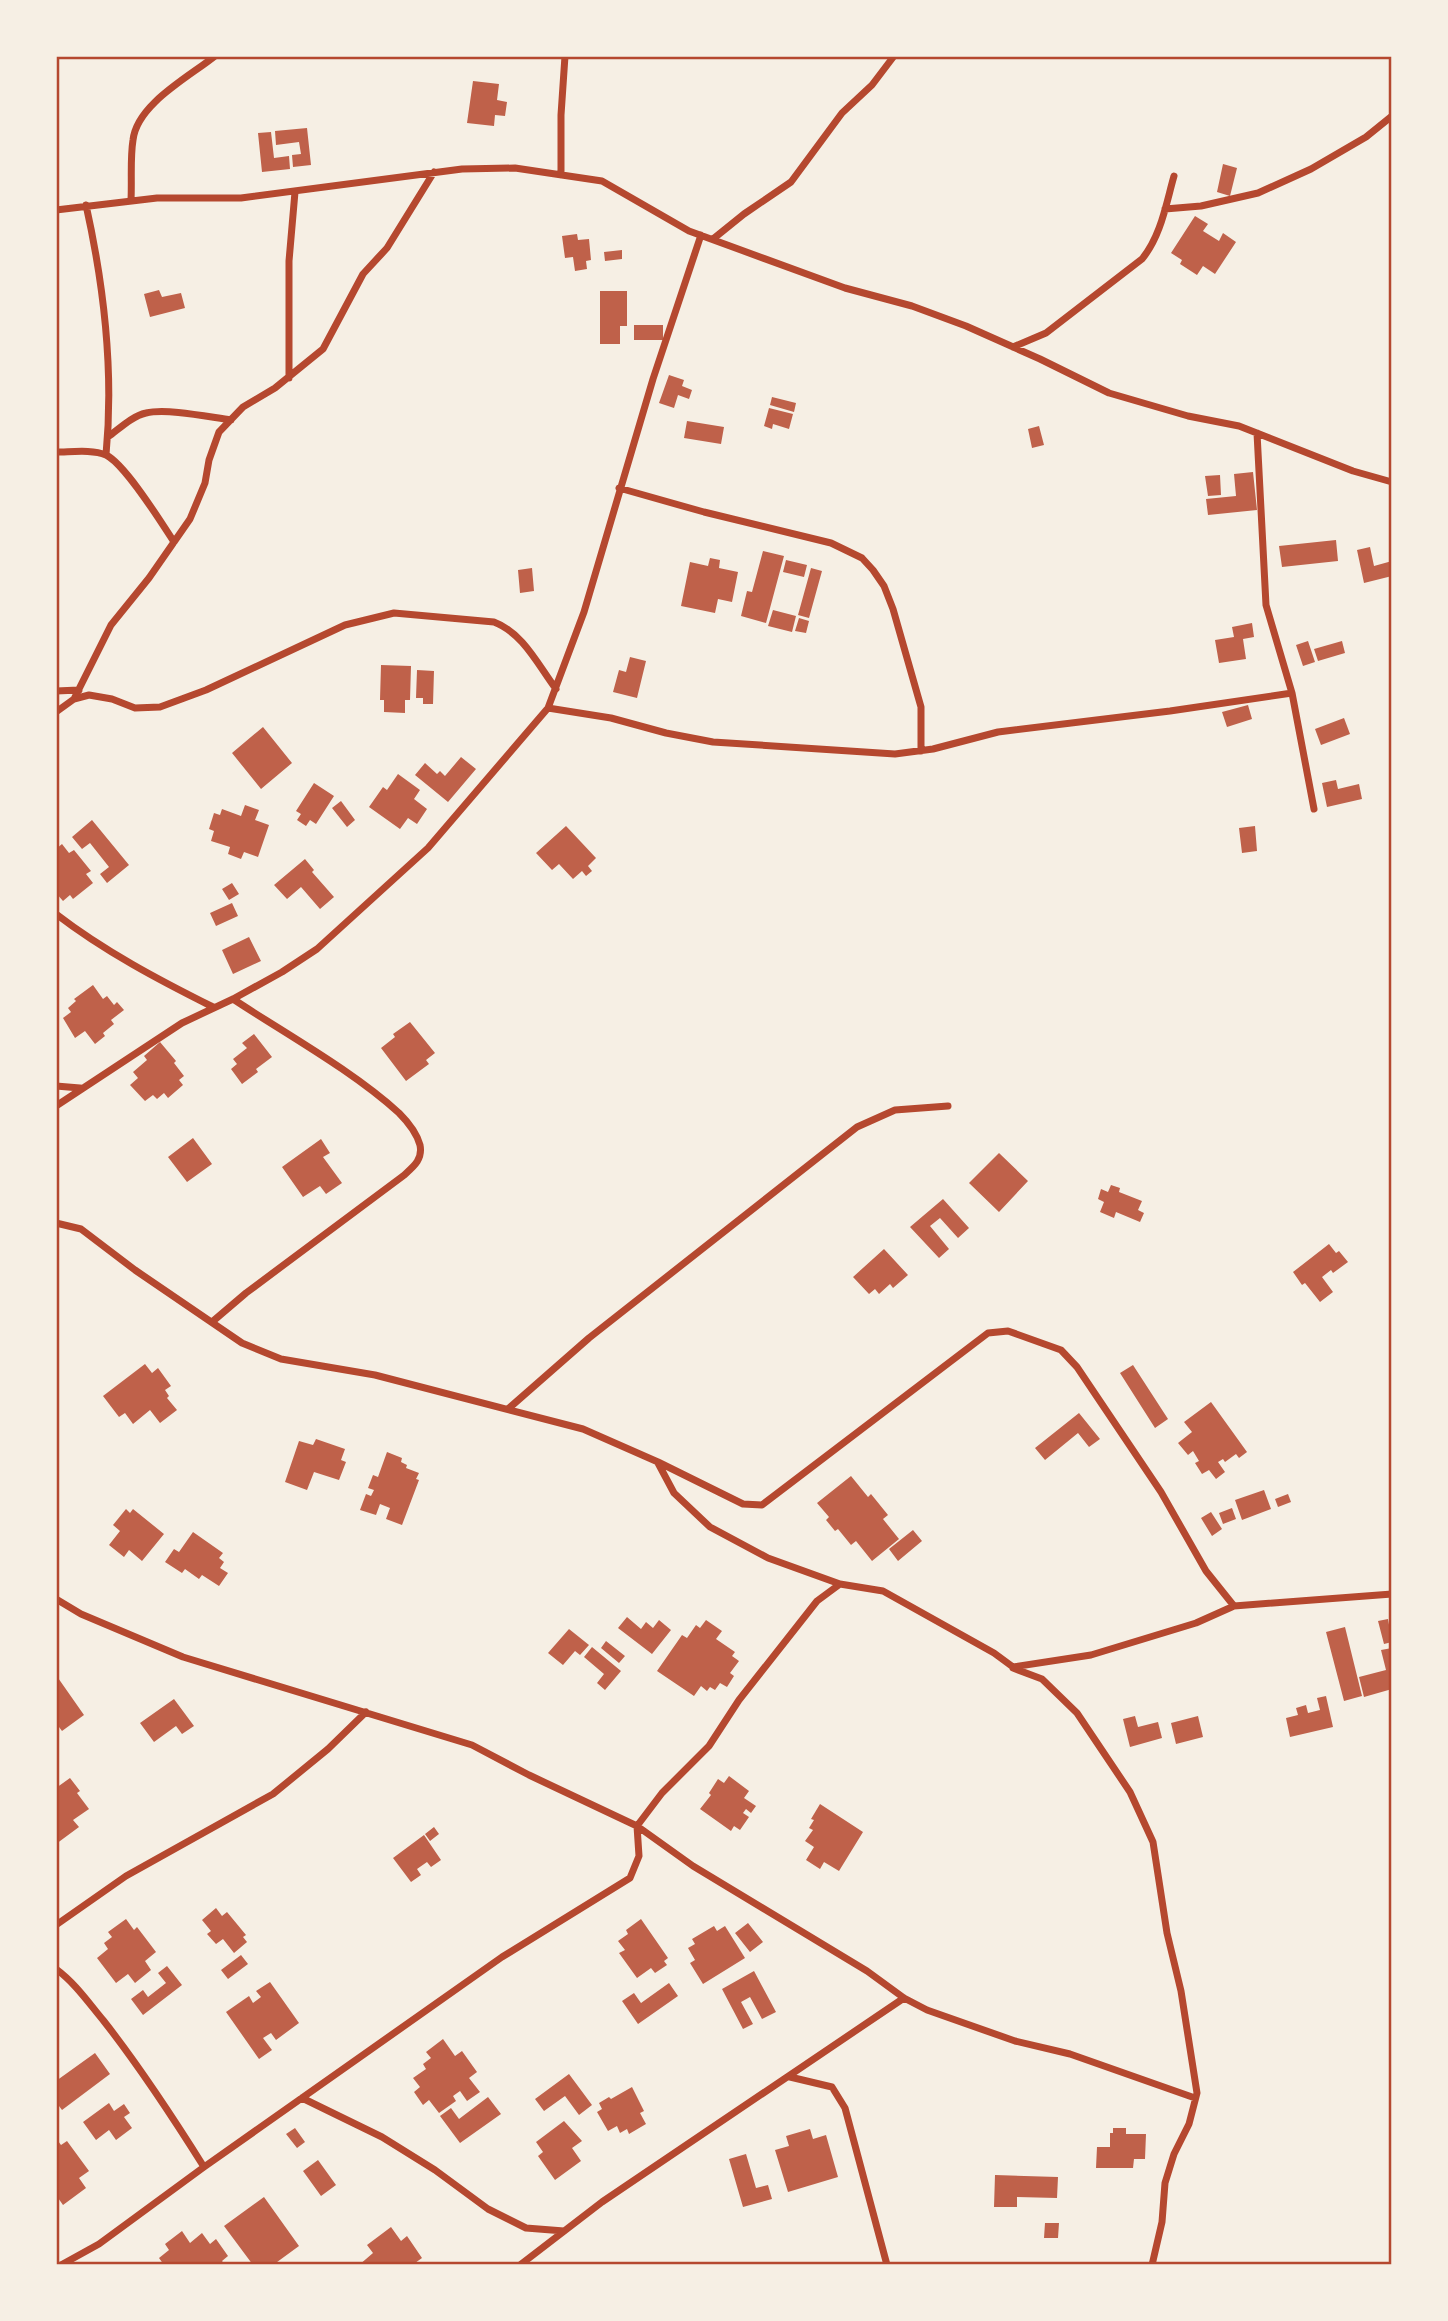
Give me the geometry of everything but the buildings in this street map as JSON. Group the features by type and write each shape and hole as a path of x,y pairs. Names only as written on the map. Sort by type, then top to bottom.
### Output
{"street":[{"path":"131,200 133,138 139,120 161,97 215,56"},
{"path":"561,175 565,56"},
{"path":"713,239 791,182 842,113 872,85 894,56"},
{"path":"1165,209 1201,206 1258,193 1311,169 1366,136 1392,116"},
{"path":"56,210 157,198 241,198 434,172 515,168 602,181 689,231 845,288 912,306 1013,347 1109,393 1188,416 1240,426 1353,471 1392,482"},
{"path":"74,699 111,625 149,578 190,519 205,483 209,460 219,432 243,407 289,378 323,349 363,274 387,248 434,172"},
{"path":"1013,347 1046,333 1142,260 1152,248 1174,176"},
{"path":"289,378 289,261 295,192"},
{"path":"86,205 94,241 107,354 110,414 106,455"},
{"path":"56,1106 183,1023 282,972 317,949 429,848 548,708 584,612 619,488 701,235"},
{"path":"108,437 145,412 231,419"},
{"path":"1257,433 1266,605 1292,693 1314,809"},
{"path":"56,452 106,455 124,471 174,542"},
{"path":"619,488 831,543 862,558 884,586 893,609 921,707 921,751"},
{"path":"56,712 74,699 89,695 112,699 135,708 160,707 206,690 345,625 394,613 494,622 505,626 517,635 556,689"},
{"path":"56,691 79,690"},
{"path":"548,708 611,718 713,742 895,754 921,751 998,732 1292,693"},
{"path":"56,914 75,929 213,1007"},
{"path":"212,1322 246,1293 403,1176 421,1156 420,1144 401,1114 233,999"},
{"path":"56,1086 81,1088"},
{"path":"508,1409 589,1338 857,1127 895,1110 948,1107"},
{"path":"56,1223 81,1228 135,1270 243,1343 281,1359 375,1374 583,1429 743,1504 762,1505 988,1333 1009,1331 1061,1350 1077,1367 1161,1492 1206,1571 1234,1606"},
{"path":"658,1462 674,1493 710,1527 768,1558 840,1584 883,1591 994,1653 1013,1667 1042,1679 1077,1713 1130,1792 1153,1842 1197,2093 1189,2124 1174,2154 1165,2183 1162,2222 1152,2265"},
{"path":"61,2265 99,2244 502,1957 630,1878 639,1856 637,1826 662,1793 709,1746 739,1700 817,1601 840,1584"},
{"path":"1013,1667 1091,1655 1196,1623 1234,1606 1392,1594"},
{"path":"56,1599 81,1614 183,1657 472,1745 529,1776 637,1826 693,1866 927,2010 1015,2041 1070,2053 1195,2098"},
{"path":"56,1925 126,1876 273,1794 328,1749 366,1712"},
{"path":"56,1969 71,1979 128,2052 204,2167"},
{"path":"520,2265 603,2202 904,1998"},
{"path":"790,2077 832,2087 845,2108 887,2265"},
{"path":"302,2098 382,2137 435,2170 488,2209 526,2228 565,2231"}]}
